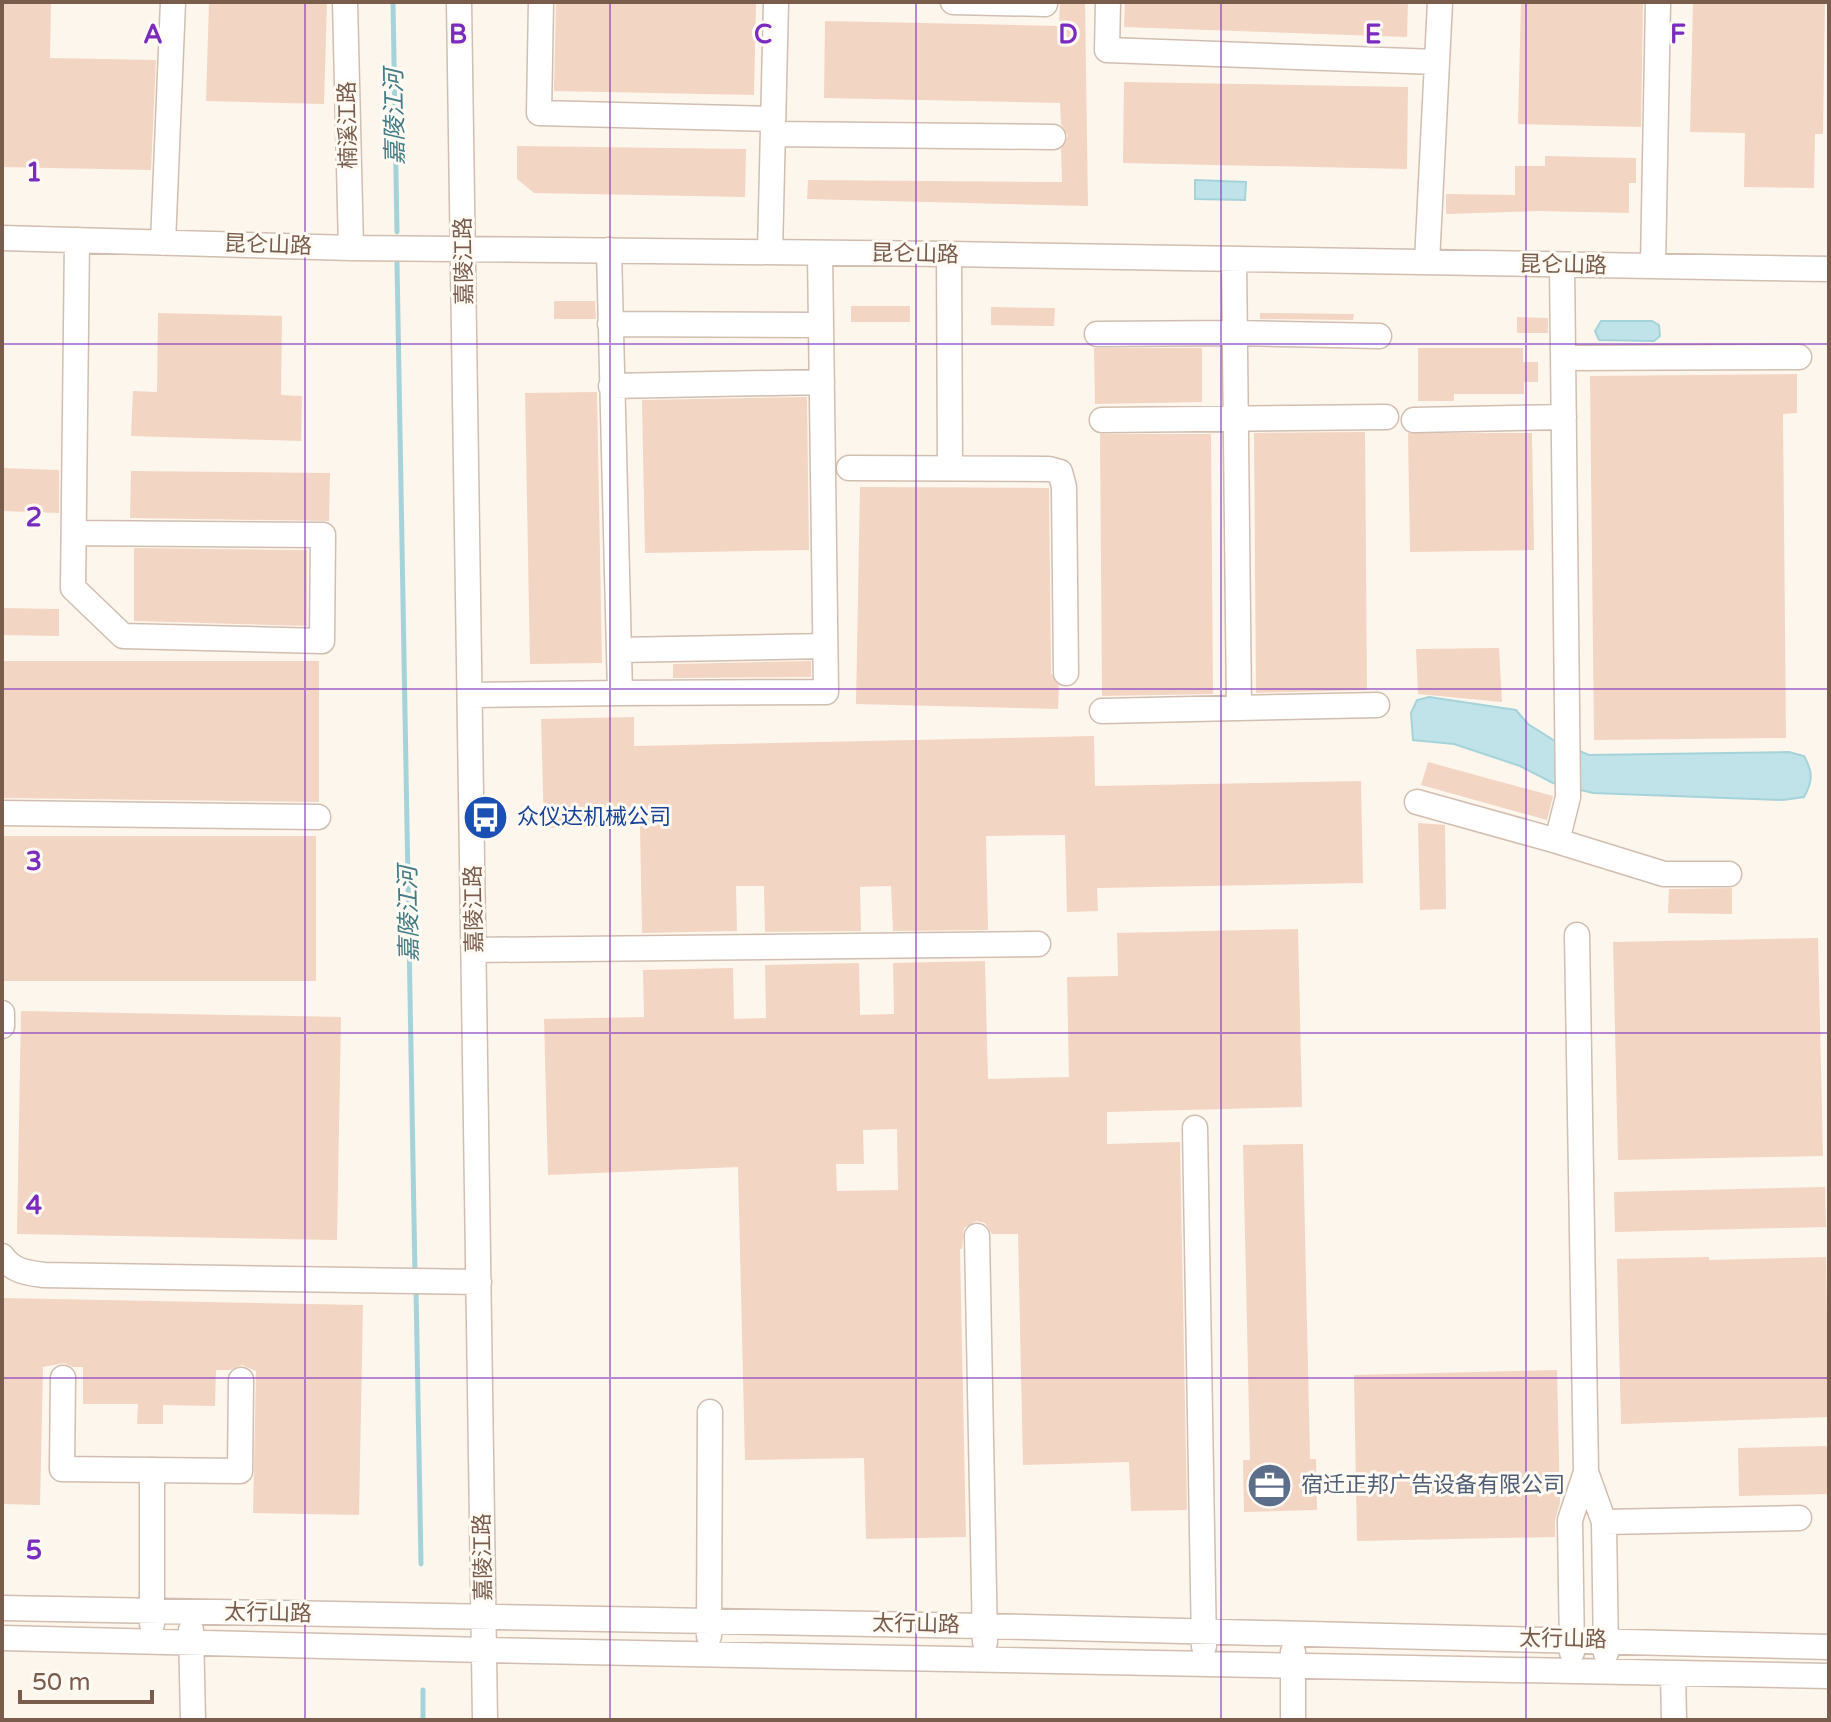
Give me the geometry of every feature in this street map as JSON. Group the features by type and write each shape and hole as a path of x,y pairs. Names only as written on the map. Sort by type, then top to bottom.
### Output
{"street":[{"path":"163,243 173,2"},
{"name":"楠溪江路","path":"345,2 351,248"},
{"name":"嘉陵江路","path":"459,2 485,1720"},
{"path":"541,2 539,113 1053,137"},
{"path":"770,252 776,2"},
{"path":"953,2 1045,4"},
{"path":"1108,2 1107,50 1437,62"},
{"path":"1427,262 1440,2"},
{"path":"1653,266 1658,2"},
{"name":"昆仑山路","path":"2,238 351,248 949,254 1829,269"},
{"path":"74,533 323,535 322,641 123,636 73,588 77,240"},
{"path":"609,250 620,693"},
{"path":"471,695 826,692 820,253"},
{"path":"949,254 950,468"},
{"path":"1234,259 1239,708"},
{"path":"1557,841 1568,797 1562,265"},
{"path":"610,324 821,325"},
{"path":"1097,334 1379,336"},
{"path":"1563,358 1799,357"},
{"path":"611,386 822,382"},
{"path":"1102,420 1386,417"},
{"path":"1414,420 1564,417"},
{"path":"849,468 1049,469 1060,472 1064,487 1066,673"},
{"path":"619,650 825,646"},
{"path":"1102,711 1377,705"},
{"path":"1417,802 1664,874 1729,874"},
{"path":"2,813 318,817"},
{"path":"1577,935 1586,1472 1604,1522 1606,1671"},
{"path":"474,950 1038,944"},
{"path":"2,1013 2,1026"},
{"path":"1195,1128 1204,1664"},
{"path":"977,1236 985,1660"},
{"path":"2,1256 7,1264 22,1272 44,1275 479,1282"},
{"path":"63,1378 62,1469 240,1471 241,1380"},
{"path":"710,1412 710,1655"},
{"path":"152,1470 152,1642"},
{"path":"1573,1671 1570,1520 1586,1472"},
{"path":"1604,1522 1799,1518"},
{"name":"太行山路","path":"2,1608 709,1620 1829,1647"},
{"path":"191,1611 193,1720"},
{"path":"1293,1633 1293,1720"},
{"name":"太行山路","path":"2,1638 1829,1676"},
{"path":"1673,1673 1674,1720"}],"water":[{"path":"1195,180 1246,182 1245,200 1195,199"},
{"path":"1601,321 1652,321 1659,325 1660,336 1654,341 1599,340 1595,331"},
{"path":"1429,697 1516,710 1528,724 1555,741 1589,755 1789,752 1804,756 1810,772 1809,786 1804,797 1783,800 1593,793 1553,783 1520,766 1454,744 1413,740 1411,713 1417,700"}],"building":[{"path":"2,2 51,2 50,58 156,60 151,170 2,167"},
{"path":"209,2 327,2 324,104 206,101"},
{"path":"556,2 756,2 754,95 554,91"},
{"path":"1060,2 1085,2 1088,206 807,199 808,180 1062,182 1061,149 1068,136 1061,124 1060,103 824,98 825,21 1059,26"},
{"path":"1125,2 1408,2 1407,37 1124,27"},
{"path":"1521,2 1643,2 1641,127 1518,124"},
{"path":"1693,2 1825,2 1823,134 1815,134 1814,188 1744,187 1745,133 1690,132"},
{"path":"1124,82 1408,87 1407,169 1123,163"},
{"path":"517,146 746,149 745,197 534,193 517,179"},
{"path":"1545,156 1636,158 1636,183 1629,183 1629,213 1538,211 1446,214 1446,194 1515,195 1515,166 1545,166"},
{"path":"554,301 595,301 596,319 554,319"},
{"path":"851,306 910,306 910,322 851,322"},
{"path":"991,307 1055,308 1054,326 991,325"},
{"path":"158,313 282,316 281,395 302,396 301,441 131,436 133,391 157,392"},
{"path":"1260,313 1354,314 1353,320 1260,319"},
{"path":"1517,317 1548,318 1548,333 1517,333"},
{"path":"1094,348 1202,348 1202,402 1095,404"},
{"path":"1418,348 1523,348 1523,362 1538,362 1538,382 1524,382 1524,394 1454,394 1454,401 1418,401"},
{"path":"1797,374 1797,413 1783,414 1786,738 1594,740 1590,376"},
{"path":"597,392 602,663 530,664 525,393"},
{"path":"807,397 809,550 645,553 642,400"},
{"path":"1365,432 1367,690 1256,693 1254,433"},
{"path":"1408,433 1532,433 1534,550 1410,552"},
{"path":"1100,434 1211,434 1213,694 1102,696"},
{"path":"2,468 59,470 59,513 2,511"},
{"path":"131,471 330,473 329,521 130,518"},
{"path":"860,487 1049,488 1051,673 1059,686 1058,709 856,704"},
{"path":"134,548 307,550 307,626 134,621"},
{"path":"2,608 59,609 59,636 2,635"},
{"path":"1499,648 1502,702 1418,694 1416,649"},
{"path":"2,661 319,661 319,802 2,798"},
{"path":"811,661 811,677 673,678 673,664"},
{"path":"634,717 634,746 1094,736 1095,786 1361,781 1363,883 1097,888 1098,911 1067,912 1065,835 986,836 988,930 893,931 891,886 860,887 861,931 765,932 764,886 736,886 737,931 642,933 640,826 544,828 541,719"},
{"path":"1428,762 1553,796 1547,820 1421,785"},
{"path":"1418,823 1445,825 1446,909 1420,910"},
{"path":"2,836 316,836 316,981 2,981"},
{"path":"1732,888 1732,914 1668,913 1669,889"},
{"path":"1298,929 1302,1107 1107,1112 1107,1144 1180,1142 1187,1510 1131,1511 1129,1462 1023,1465 1018,1234 992,1234 985,1223 976,1221 964,1228 960,1249 966,1537 866,1539 864,1458 745,1460 738,1167 548,1175 544,1019 644,1017 643,970 733,968 734,1019 766,1018 765,965 859,963 860,1015 894,1014 893,963 985,961 988,1079 1069,1077 1067,977 1118,976 1117,933","holes":["897,1129 898,1190 837,1191 836,1164 864,1164 863,1130"]},
{"path":"1818,938 1823,1156 1618,1160 1613,942"},
{"path":"21,1011 341,1017 337,1240 17,1234"},
{"path":"1303,1144 1310,1459 1316,1459 1317,1510 1244,1512 1243,1460 1250,1460 1243,1145"},
{"path":"1825,1187 1826,1227 1615,1232 1614,1192"},
{"path":"1709,1257 1709,1260 1826,1257 1829,1417 1621,1424 1617,1259"},
{"path":"2,1298 363,1305 359,1515 253,1513 256,1371 242,1365 230,1370 216,1370 215,1406 163,1405 163,1424 137,1424 138,1404 83,1404 83,1367 64,1363 43,1367 40,1505 2,1504"},
{"path":"1557,1370 1560,1503 1555,1520 1555,1537 1357,1541 1354,1375"},
{"path":"1829,1446 1829,1494 1739,1496 1738,1448"}],"waterway":[{"name":"嘉陵江河","path":"393,2 397,232"},
{"name":"嘉陵江河","path":"397,263 415,1275"},
{"name":"嘉陵江河","path":"416,1289 421,1564"},
{"name":"嘉陵江河","path":"423,1690 423,1720"}],"place":[{"name":"众仪达机械公司","path":"486,817"},
{"name":"宿迁正邦广告设备有限公司","path":"1270,1485"}]}
